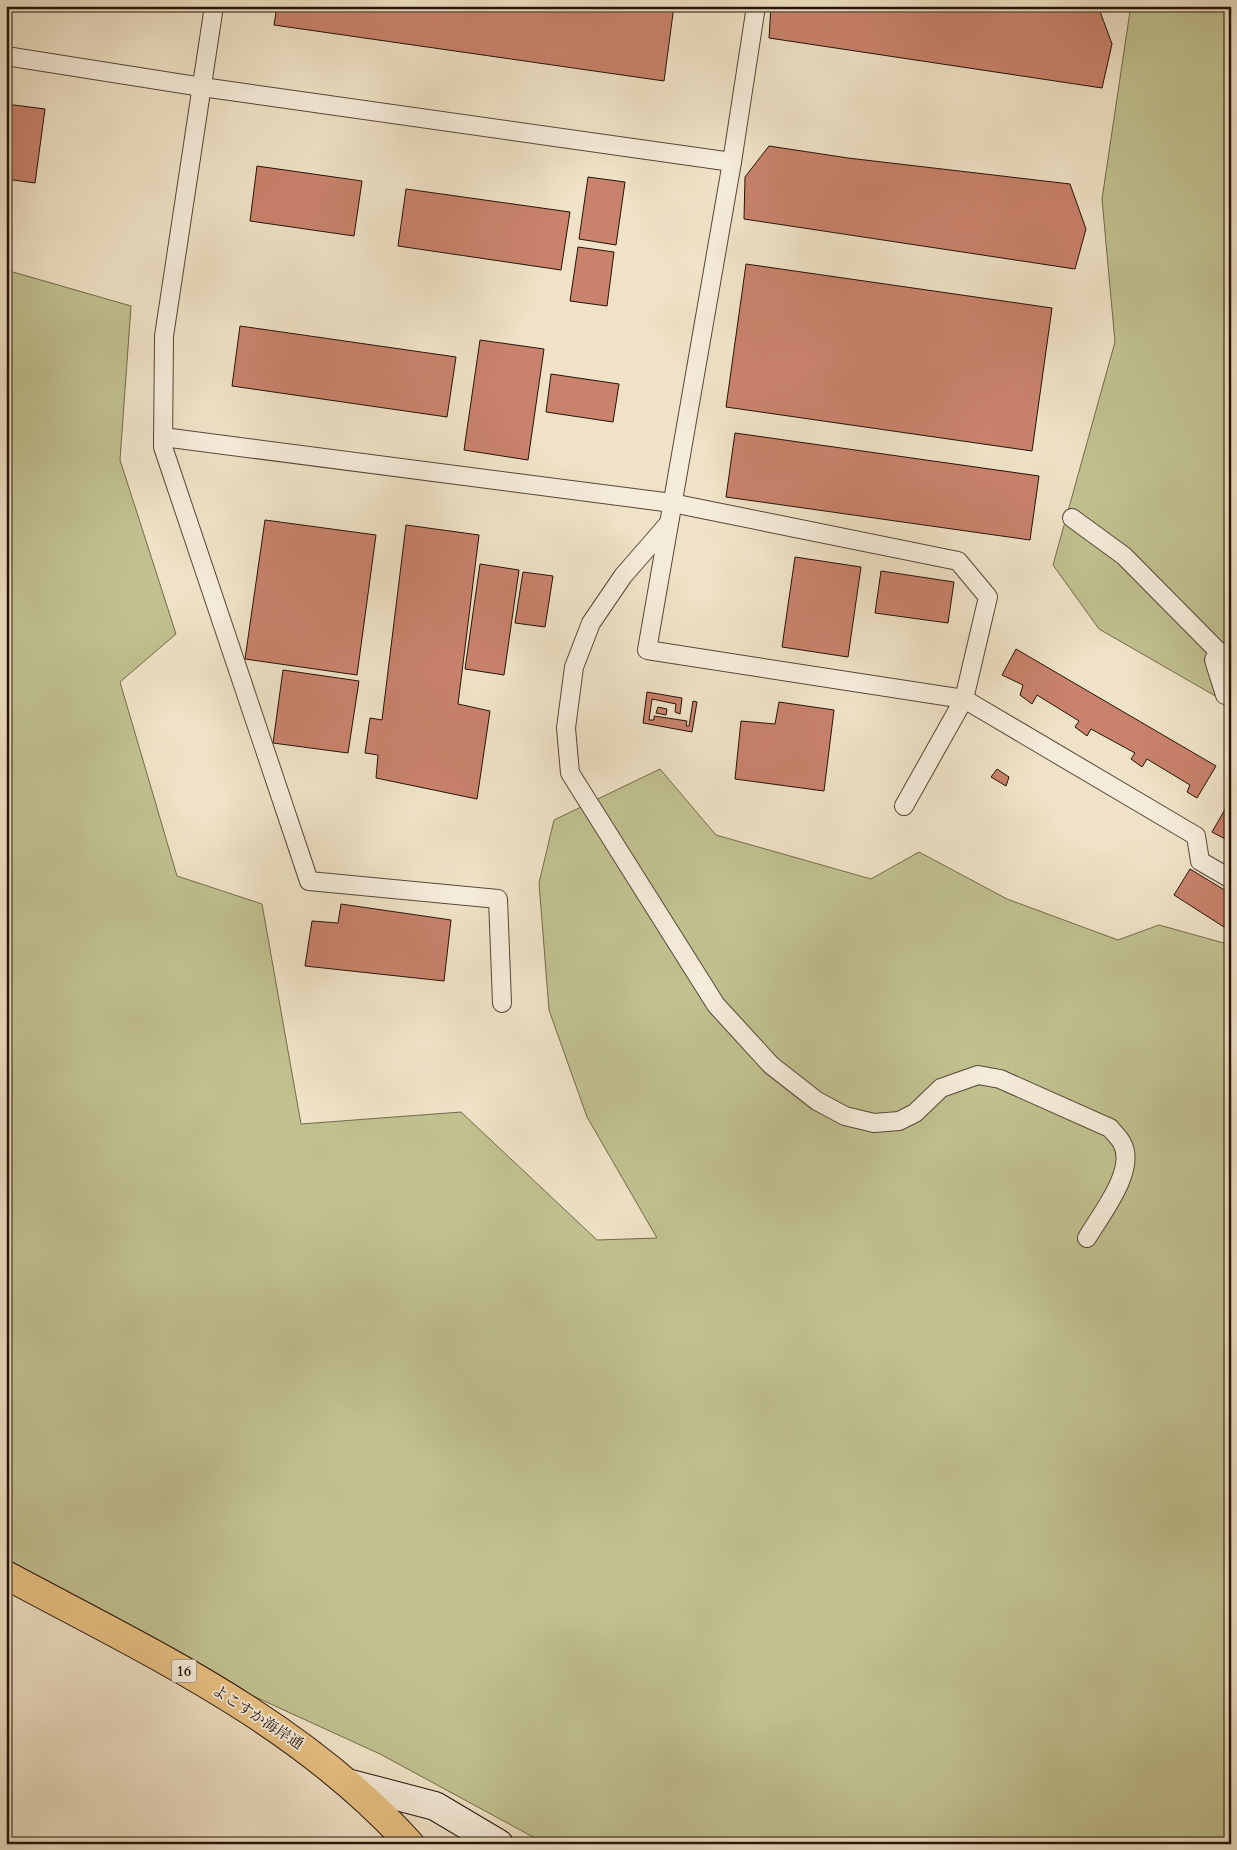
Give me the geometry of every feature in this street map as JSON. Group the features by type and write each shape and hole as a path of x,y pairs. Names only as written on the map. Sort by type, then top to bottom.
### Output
{"highway":[{"name":"よこすか海岸通","path":"6,1575 233,1698 296,1741 351,1784 410,1844"}],"main road":[{"path":"351,1784 435,1806 499,1844"}],"lane":[{"path":"214,6 164,336 163,447 309,881 498,900 502,1004"},
{"path":"756,6 732,162 647,650 964,699 1196,836 1200,861 1231,879"},
{"path":"6,56 732,162"},
{"path":"163,437 672,503 958,561 988,597 964,699 904,806"},
{"path":"1072,518 1124,556 1224,654 1214,660 1225,695"},
{"path":"669,523 623,576 591,622 574,667 566,728 570,773 716,1005 771,1066 817,1101 845,1116 864,1121 874,1123 899,1121 915,1113 941,1088 978,1075 1000,1079 1110,1128 1122,1143 1127,1161 1124,1174 1087,1238"}],"green space":[{"path":"1125,6 1231,6 1231,705 1099,629 1053,565 1115,342 1102,199 1130,11"},
{"path":"6,270 131,306 120,460 176,634 120,682 177,876 262,904 301,1124 461,1112 597,1240 657,1238 587,1117 549,1010 539,883 554,820 660,769 716,835 871,879 919,852 1007,899 1118,940 1159,925 1231,945 1231,1844 546,1844 380,1754 6,1583"}],"building":[{"path":"277,6 584,6 616,11 617,6 674,6 664,81 274,25"},
{"path":"771,6 1098,6 1112,44 1102,88 769,38"},
{"path":"6,104 45,109 35,183 6,179"},
{"path":"769,146 848,158 1070,184 1086,229 1075,269 744,219 745,177"},
{"path":"257,166 362,181 354,236 250,221"},
{"path":"588,177 625,182 616,245 579,239"},
{"path":"406,189 570,212 561,270 398,246"},
{"path":"578,247 614,252 607,306 570,301"},
{"path":"746,264 1052,308 1032,451 726,407"},
{"path":"240,326 456,357 447,417 232,386"},
{"path":"480,340 544,349 528,460 464,450"},
{"path":"551,374 619,384 613,422 546,412"},
{"path":"735,433 1039,476 1030,540 726,497"},
{"path":"265,520 376,535 357,675 245,659"},
{"path":"406,525 479,535 458,704 490,711 477,799 376,778 378,755 365,753 370,718 382,720"},
{"path":"795,557 861,567 848,657 782,647"},
{"path":"480,564 519,570 504,675 465,669"},
{"path":"881,571 954,582 948,623 875,613"},
{"path":"523,572 553,576 545,627 515,623"},
{"path":"1016,649 1216,766 1197,798 1187,792 1190,785 1147,759 1142,767 1131,759 1135,753 1091,729 1087,736 1075,727 1079,721 1037,695 1032,704 1020,695 1023,685 1002,675"},
{"path":"283,670 359,681 348,753 273,743"},
{"path":"647,692 682,698 680,714 675,712 676,704 652,699 649,720 654,720 654,716 687,721 686,726 689,726 693,701 697,702 692,732 643,723"},
{"path":"779,702 834,710 824,791 735,779 741,721 775,724"},
{"path":"658,707 667,709 666,715 656,713"},
{"path":"997,769 1009,777 1006,786 991,777"},
{"path":"1231,799 1231,842 1212,832"},
{"path":"1190,869 1231,894 1231,915 1224,927 1174,895"},
{"path":"341,904 451,920 444,981 305,966 312,921 338,923"}]}
